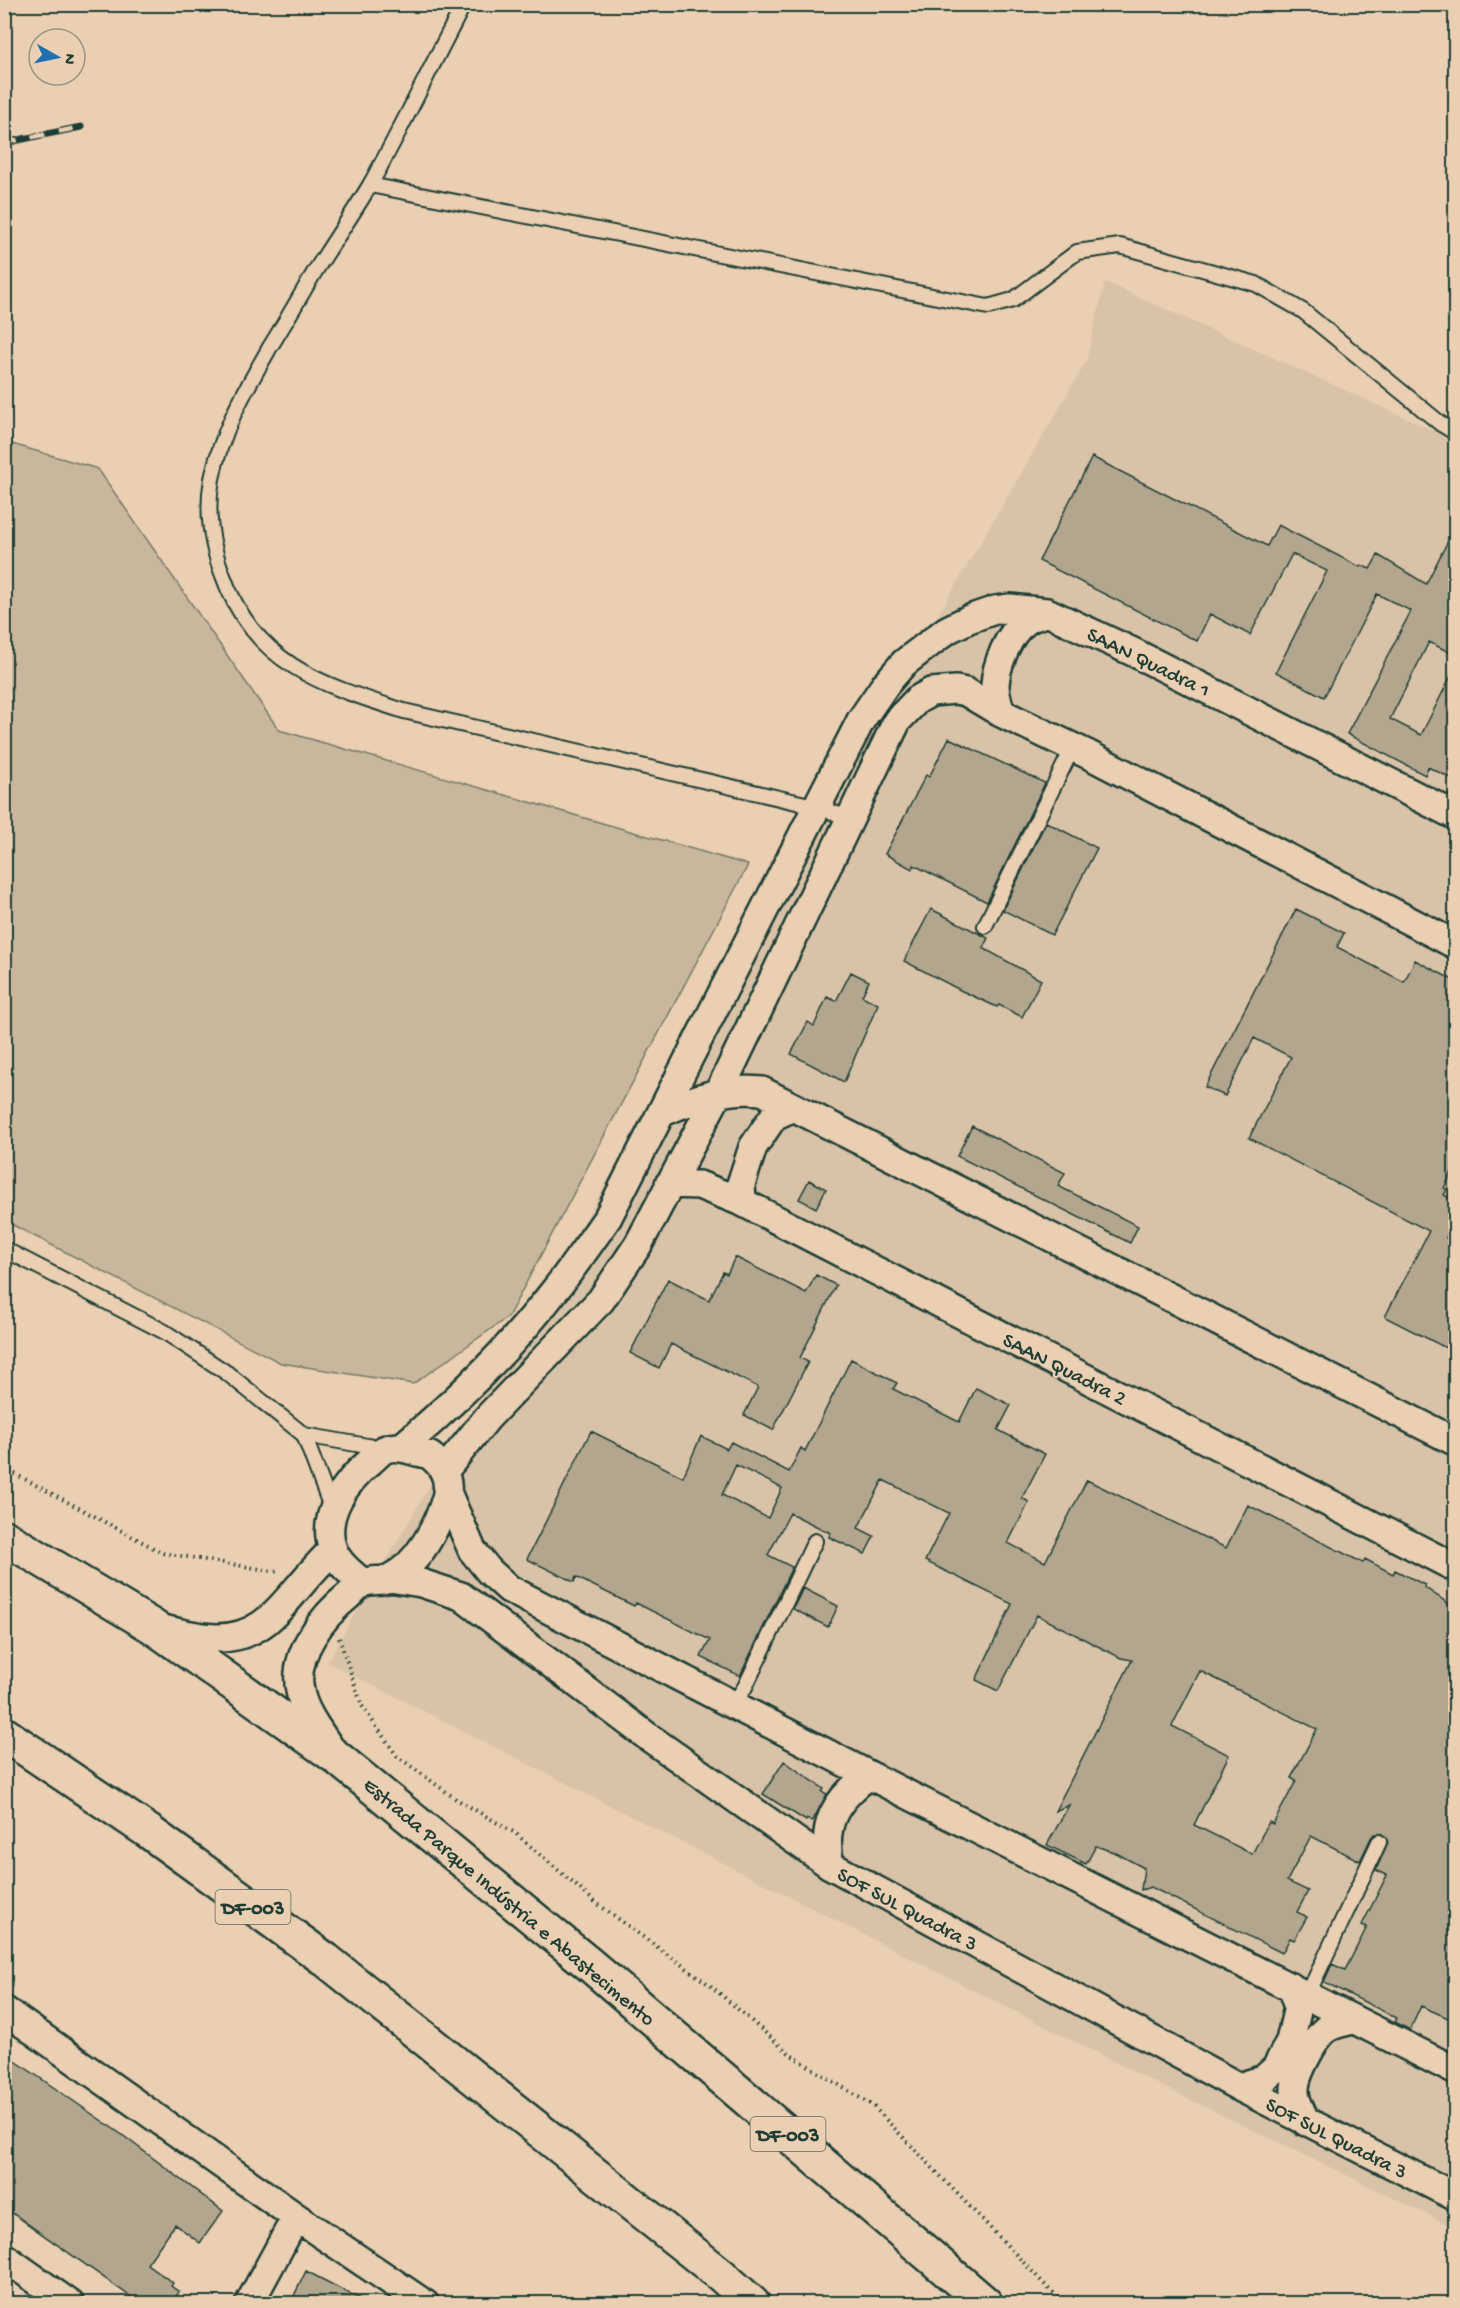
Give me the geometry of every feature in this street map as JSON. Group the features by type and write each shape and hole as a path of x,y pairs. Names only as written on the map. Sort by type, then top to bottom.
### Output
{"highway":[{"name":"Estrada Parque Indústria e Abastecimento","path":"4,1536 152,1626 336,1757 589,1964 986,2304"},
{"name":"DF-003","path":"4,1734 148,1831 326,1960 753,2304"}],"street":[{"name":"SAAN Quadra 1","path":"394,1448 435,1420 506,1347 559,1286 608,1217 861,720 885,685 904,663 947,630 995,610 1010,608 1047,612 1133,652 1455,816"},
{"path":"1001,712 995,686 996,673 1005,652 1025,621 1047,612"},
{"path":"336,1757 307,1712 299,1690 304,1652 316,1629 330,1611 363,1583 390,1578 412,1561 428,1540 440,1518 446,1481 488,1417 601,1300 638,1245 719,1092 897,721 917,700 931,692 956,690 966,693 1455,945"},
{"path":"740,1047 747,1070 762,1091"},
{"path":"663,1112 691,1100 719,1092 741,1089 762,1091 1455,1442"},
{"path":"742,1202 741,1184 753,1147 774,1116 794,1107"},
{"name":"SAAN Quadra 2","path":"669,1184 699,1185 742,1202 1455,1568"},
{"path":"363,1583 344,1567 333,1549 331,1530 333,1513 342,1490 359,1471 394,1448 432,1456 446,1481 472,1550 489,1571 509,1589 868,1775 1455,2071"},
{"path":"152,1626 192,1636 217,1638 237,1636 256,1629 275,1615 333,1549"},
{"name":"SOF SUL Quadra 3","path":"390,1578 421,1583 461,1596 647,1736 830,1865 1239,2087 1306,2122 1454,2192"},
{"path":"830,1865 826,1845 831,1818 851,1788 868,1775"},
{"path":"1239,2087 1264,2079 1276,2068 1290,2041 1298,2007 1299,1991"},
{"path":"4,2010 296,2217 425,2304"},
{"path":"1306,2122 1296,2100 1294,2089 1300,2070 1313,2045 1327,2028 1353,2020"},
{"path":"249,2304 296,2217"},
{"path":"4,2257 70,2304"}],"lane":[{"path":"464,4 370,185 313,274 248,385 221,443 212,482 210,531 231,599 249,626 265,644 289,664 317,680 346,692 404,711 818,807 851,819"},
{"path":"370,185 988,307 1013,300 1077,252 1120,246 1256,284 1303,312 1455,434"},
{"path":"985,926 1073,747"},
{"path":"4,1249 165,1332 226,1373 304,1435 394,1448"},
{"path":"304,1435 333,1513"},
{"path":"733,1705 745,1687 815,1541"},
{"path":"1299,1991 1378,1842"}],"path":[{"path":"4,1467 163,1553 294,1575 304,1581"},
{"path":"330,1611 362,1706 397,1756 456,1799 515,1833 595,1902 711,1986 791,2055 873,2106 1066,2304"}],"shaded area":[{"path":"1105,282 1455,440 1455,2228 1168,2089 327,1662 1086,362"},
{"path":"5,442 98,469 279,730 748,865 508,1317 413,1384 281,1363 5,1221"}],"building":[{"path":"1092,457 1267,546 1278,525 1360,567 1361,565 1370,569 1378,555 1426,584 1455,527 1455,655 1429,642 1390,719 1421,735 1455,668 1455,780 1428,767 1425,775 1347,734 1411,611 1377,594 1324,697 1276,672 1327,571 1292,554 1250,635 1210,614 1197,641 1039,561"},
{"path":"949,738 1045,783 987,902 914,865 912,869 885,854 926,775 929,777"},
{"path":"1046,822 1097,848 1052,935 1003,910"},
{"path":"931,909 988,938 983,948 1041,980 1022,1017 999,1005 997,1007 962,991 904,961"},
{"path":"1296,909 1344,933 1337,947 1404,982 1415,960 1455,981 1455,1166 1444,1188 1447,1189 1444,1195 1455,1201 1455,1220 1446,1238 1455,1243 1455,1328 1446,1348 1385,1317 1429,1231 1249,1138 1291,1057 1254,1038 1225,1096 1205,1087"},
{"path":"851,972 869,981 862,996 878,1004 844,1082 791,1054 808,1022 814,1026 827,997 836,1001"},
{"path":"972,1126 1065,1173 1058,1186 1138,1226 1130,1243 957,1156"},
{"path":"809,1180 826,1189 816,1208 799,1199"},
{"path":"735,1257 806,1293 816,1275 836,1285 800,1358 808,1362 773,1430 744,1415 758,1387 671,1344 659,1368 630,1353 668,1279 709,1300 723,1272 727,1274"},
{"path":"851,1359 897,1383 893,1389 959,1422 976,1388 1011,1405 998,1430 1045,1454 1022,1498 1029,1502 1008,1543 1045,1562 1087,1480 1226,1548 1248,1505 1363,1563 1365,1559 1393,1574 1395,1570 1425,1585 1424,1587 1455,1608 1455,2021 1421,2006 1410,2030 1395,2022 1397,2018 1324,1982 1332,1964 1345,1970 1367,1927 1362,1925 1387,1875 1376,1870 1388,1842 1382,1834 1374,1834 1360,1861 1311,1836 1287,1881 1308,1891 1297,1912 1307,1917 1294,1940 1290,1938 1282,1953 1151,1887 1141,1890 1144,1868 1116,1853 1096,1846 1086,1864 1047,1845 1069,1805 1055,1811 1132,1660 1121,1658 1037,1615 998,1691 976,1680 1012,1604 925,1561 949,1513 883,1480 858,1528 874,1536 865,1554 829,1537 830,1533 790,1513 768,1555 792,1567 740,1676 701,1657 710,1640 636,1603 634,1606 576,1577 574,1582 527,1559 591,1431 683,1477 701,1436 727,1449 731,1442 789,1472 801,1448 805,1451","holes":["736,1465 782,1488 768,1518 722,1495","1200,1671 1317,1729 1291,1778 1296,1781 1273,1824 1269,1822 1252,1854 1194,1825 1229,1755 1172,1726"]},
{"path":"803,1588 838,1606 828,1627 793,1609"},
{"path":"784,1761 824,1789 822,1792 827,1794 812,1822 807,1819 806,1821 763,1794"},
{"path":"4,2053 121,2134 223,2211 200,2243 175,2224 147,2264 173,2283 171,2286 179,2292 171,2304 141,2304 4,2207"},
{"path":"306,2271 370,2304 290,2304"}],"railway":[{"path":"4,143 81,127"}]}
